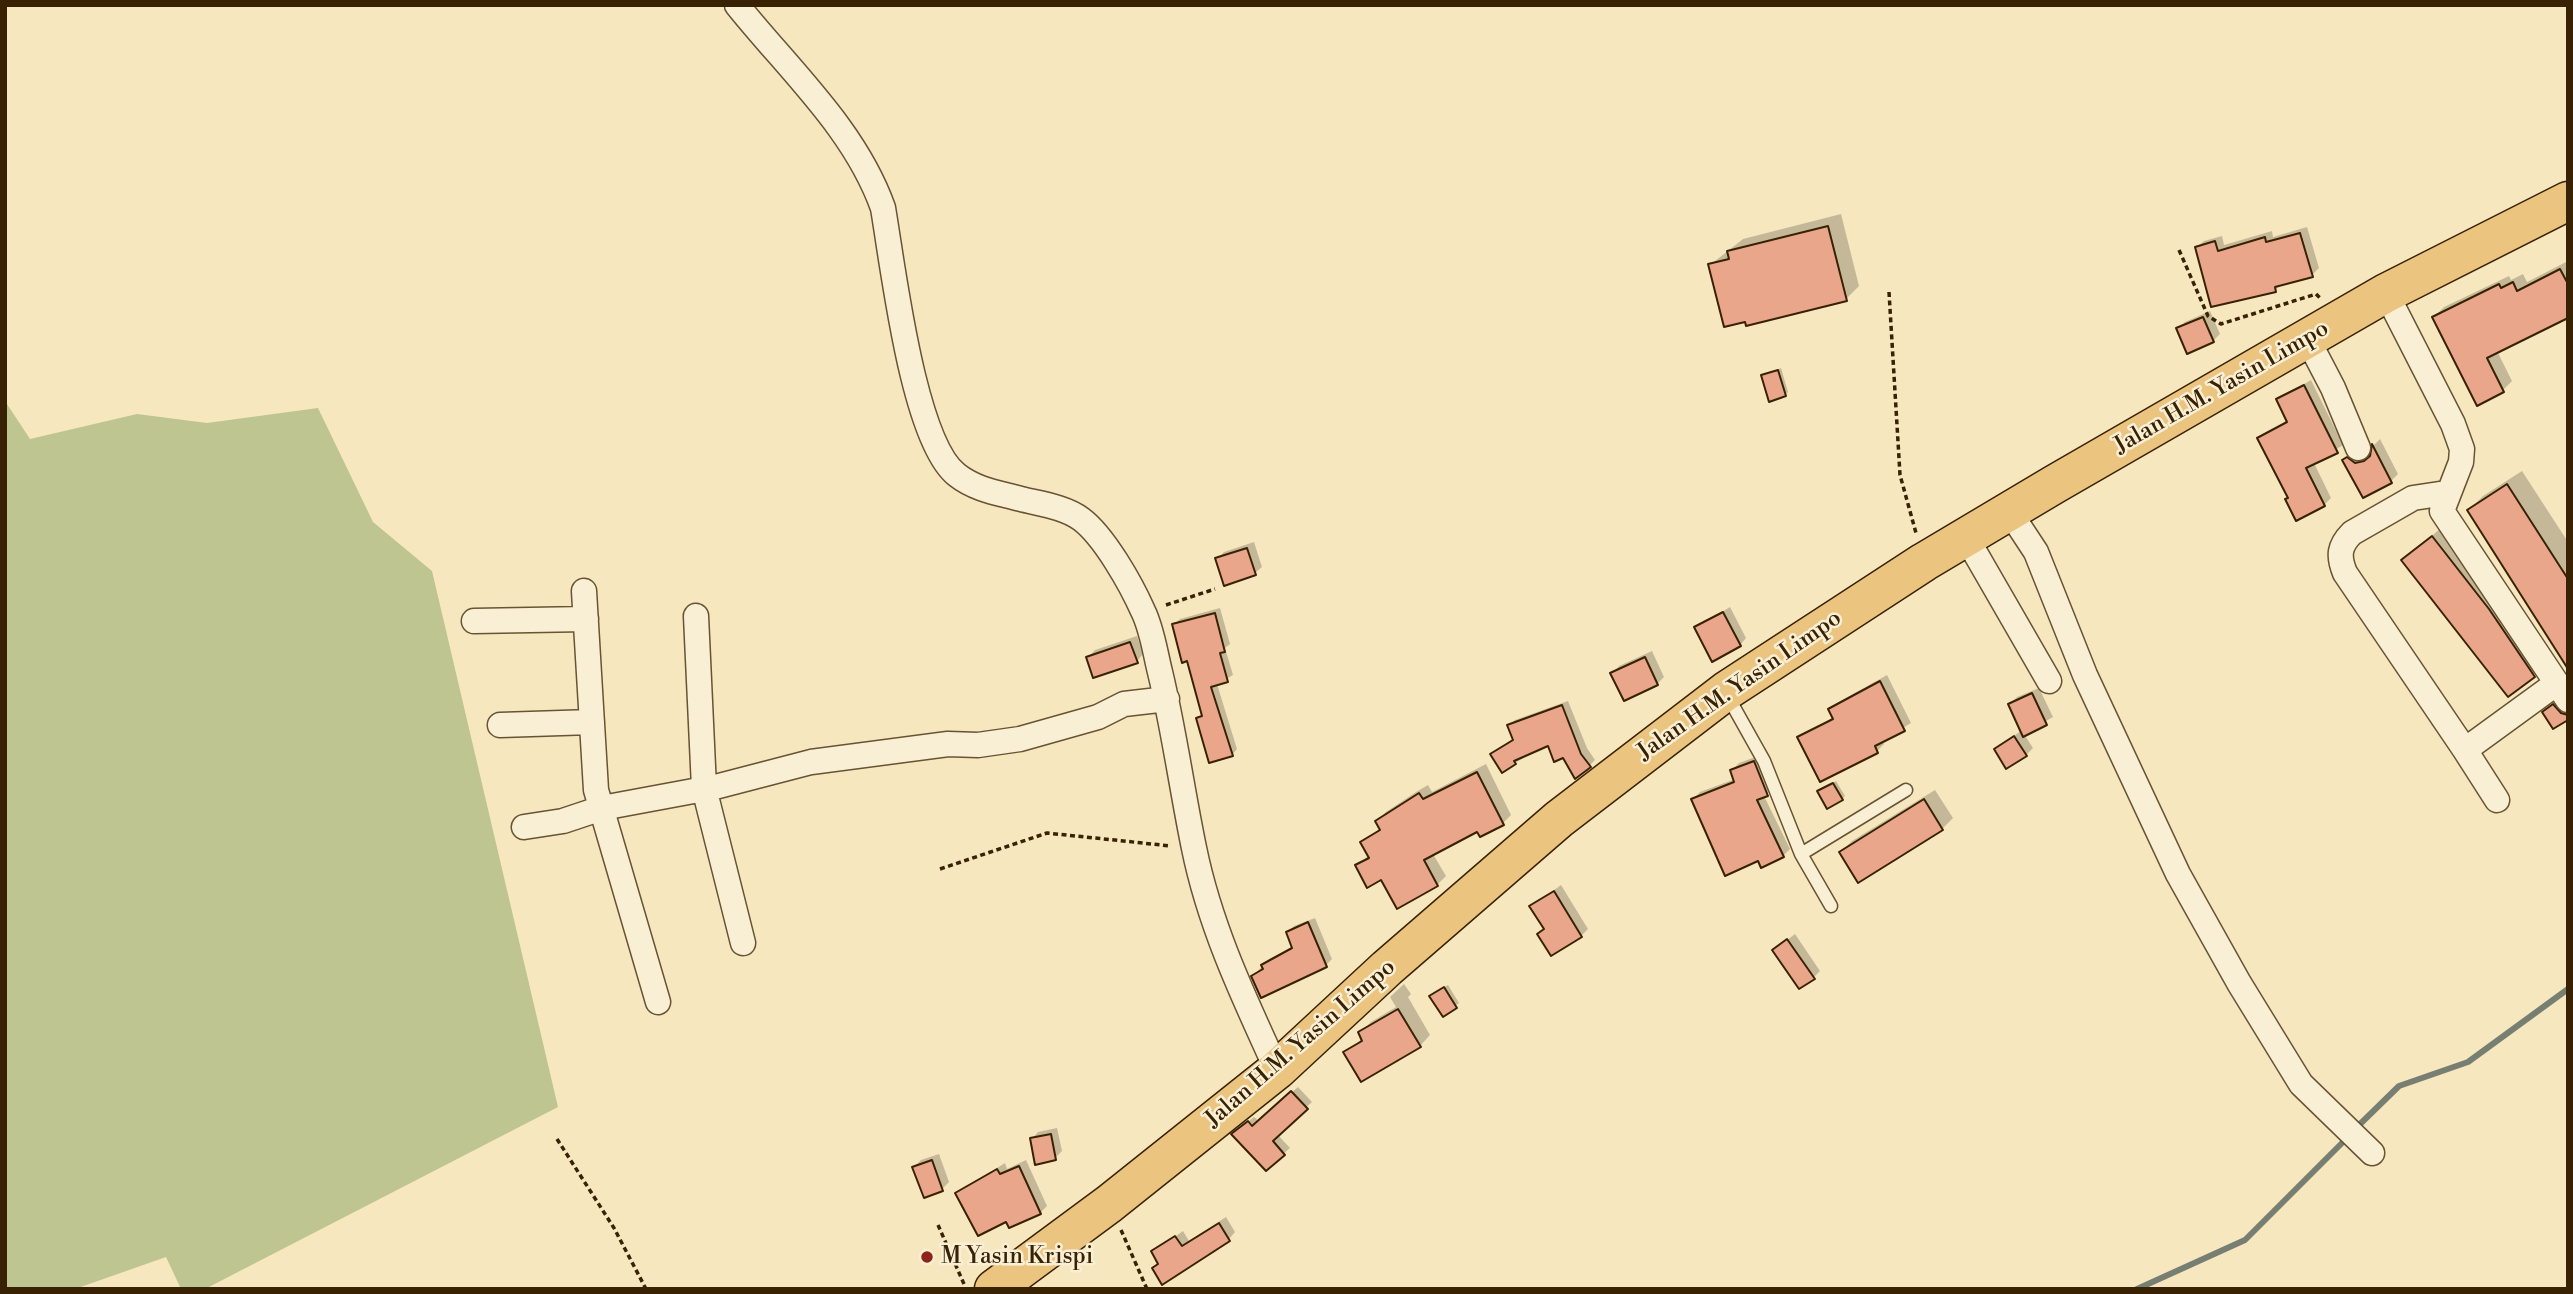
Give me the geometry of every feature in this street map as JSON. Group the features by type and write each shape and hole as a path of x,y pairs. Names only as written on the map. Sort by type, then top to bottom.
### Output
{"main road":[{"name":"Jalan H.M. Yasin Limpo","path":"994,1289 1109,1204 1277,1070 1387,968 1539,836 1726,691 1924,562 2009,511 2386,293 2568,201"}],"street":[{"path":"737,5 845,134 877,191 883,208 902,331 918,391 948,464 956,474 980,488 1050,506 1081,519 1096,534 1144,612 1167,699 1194,848 1209,911 1231,971 1277,1070"},
{"path":"2386,293 2453,424 2462,449 2458,471 2446,494 2442,511 2562,692 2465,750"},
{"path":"2319,333 2333,388 2358,448"},
{"path":"2446,494 2426,494 2397,506 2352,533 2344,541 2340,552 2346,573 2497,800"},
{"path":"2009,511 2036,552 2108,725 2178,874 2232,971 2301,1084 2372,1153"},
{"path":"1966,537 2049,681"},
{"path":"584,591 596,790 658,1002"},
{"path":"696,616 704,788 743,943"},
{"path":"474,621 586,619"},
{"path":"524,827 563,821 602,808 704,788 811,762 948,744 978,745 1020,739 1098,717 1124,704 1167,699"},
{"path":"500,725 592,722"}],"lane":[{"path":"1726,691 1764,761 1801,854 1831,906"},
{"path":"1801,854 1906,790"}],"path":[{"path":"2179,250 2208,316 2221,324 2316,294 2319,295 2319,333"},
{"path":"1889,292 1900,474 1924,562"},
{"path":"1144,612 1215,590"},
{"path":"940,869 1047,833 1194,848"},
{"path":"557,1139 614,1228 646,1289"},
{"path":"1109,1204 1147,1289"},
{"path":"938,1225 967,1289"}],"green space":[{"path":"5,401 30,439 137,414 207,423 318,408 373,522 432,571 558,1107 205,1289 181,1289 166,1257 75,1289 5,1289"}],"building":[{"path":"1828,226 1847,301 1746,326 1745,322 1724,327 1708,264 1729,259 1727,251"},
{"path":"2300,233 2313,277 2275,287 2276,292 2211,307 2195,247 2215,241 2218,251 2265,237 2266,242"},
{"path":"2560,269 2568,284 2568,318 2487,358 2504,392 2477,406 2432,317 2499,284 2501,288 2513,282 2517,291"},
{"path":"2203,317 2214,342 2187,354 2176,328"},
{"path":"1778,370 1786,396 1769,402 1761,375"},
{"path":"2304,385 2338,453 2306,468 2325,506 2296,521 2285,499 2288,498 2257,438 2287,422 2276,399"},
{"path":"2372,444 2392,483 2363,498 2342,460 2347,457 2355,463 2364,461 2370,456"},
{"path":"2507,484 2568,579 2568,669 2467,510"},
{"path":"2432,536 2489,609 2535,677 2508,697 2401,560"},
{"path":"1247,548 1256,575 1224,586 1215,558"},
{"path":"1723,612 1741,646 1712,662 1694,627"},
{"path":"1215,613 1225,652 1220,653 1228,682 1211,687 1233,756 1209,763 1196,718 1202,716 1187,661 1182,663 1172,624"},
{"path":"1130,642 1138,663 1093,678 1086,657"},
{"path":"1645,657 1658,685 1624,701 1610,673"},
{"path":"1880,681 1905,731 1875,746 1878,753 1820,782 1797,737 1833,719 1828,709"},
{"path":"2032,693 2047,725 2023,737 2008,704"},
{"path":"2553,704 2561,713 2568,715 2568,720 2553,729 2542,712"},
{"path":"1562,705 1581,754 1591,767 1575,779 1563,758 1554,762 1548,746 1514,761 1516,764 1502,773 1490,754 1513,740 1507,725"},
{"path":"2014,736 2027,756 2006,769 1994,749"},
{"path":"1754,761 1768,796 1757,800 1784,857 1761,868 1758,861 1725,876 1691,799 1734,782 1730,770"},
{"path":"1477,772 1504,825 1480,837 1477,832 1424,860 1438,886 1397,909 1381,880 1367,888 1355,865 1369,858 1360,842 1380,830 1375,821 1419,793 1423,799"},
{"path":"1833,783 1843,800 1827,809 1817,791"},
{"path":"1924,799 1943,830 1858,883 1839,852"},
{"path":"1554,891 1582,937 1551,956 1537,934 1544,929 1529,906"},
{"path":"1308,922 1327,967 1261,998 1251,976 1263,969 1261,965 1292,948 1286,932"},
{"path":"1787,939 1815,979 1799,989 1772,950"},
{"path":"1444,987 1457,1008 1443,1017 1429,996"},
{"path":"1398,1009 1421,1047 1361,1082 1343,1052 1362,1041 1358,1032"},
{"path":"1291,1091 1308,1109 1273,1141 1285,1155 1266,1171 1231,1134 1248,1121 1252,1126"},
{"path":"1051,1134 1056,1160 1035,1165 1030,1138"},
{"path":"932,1160 943,1191 924,1198 912,1167"},
{"path":"1019,1166 1041,1214 1009,1228 1006,1222 978,1236 955,1193 997,1169 1000,1174"},
{"path":"1219,1223 1230,1241 1162,1285 1152,1268 1158,1264 1151,1251 1175,1236 1182,1246"}],"waterway":[{"path":"2355,1129 2399,1086 2468,1062 2568,989"},
{"path":"2137,1289 2245,1240 2348,1137"}],"place":[{"name":"M Yasin Krispi","path":"927,1257"}]}
